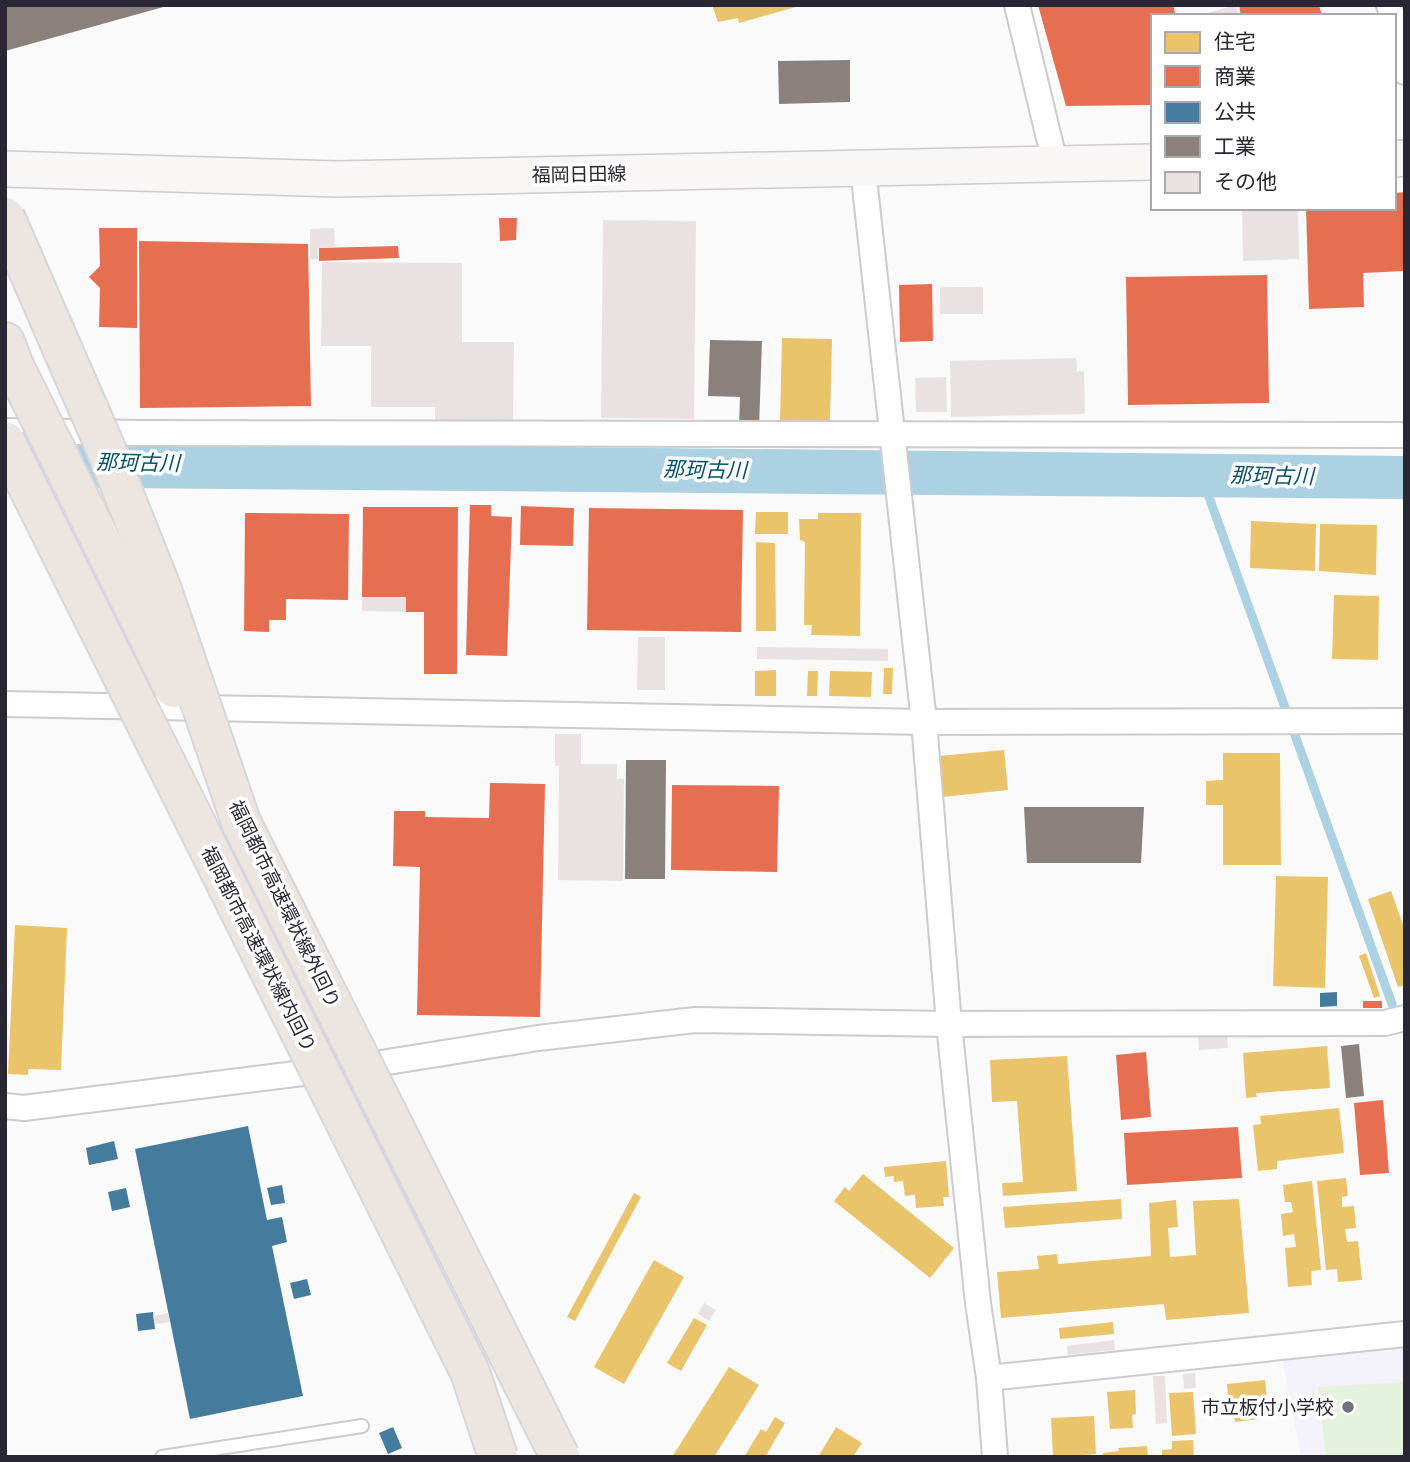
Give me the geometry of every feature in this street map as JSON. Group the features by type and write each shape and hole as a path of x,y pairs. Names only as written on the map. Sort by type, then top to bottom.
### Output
{"highway":[{"name":"福岡都市高速環状線外回り","path":"5,217 106,449 162,590 241,822 560,1457"},
{"path":"8,353 241,822"},
{"name":"福岡都市高速環状線内回り","path":"5,441 513,1457"},
{"path":"470,1372 498,1457"}],"main road":[{"name":"福岡日田線","path":"5,169 337,179 1151,162"}],"street":[{"path":"1017,5 1055,163"},
{"path":"1396,35 1405,72"},
{"path":"863,169 924,723 949,1024 978,1303 989,1378 995,1457"},
{"path":"5,431 1405,435"},
{"path":"5,704 924,723 1405,721"},
{"path":"5,1106 24,1108 375,1064 538,1038 695,1020 949,1024 1385,1023 1405,1018"},
{"path":"989,1378 1405,1334"}],"lane":[{"path":"162,1457 362,1426"}],"shaded area":[{"name":"市立板付小学校","path":"1405,1346 1405,1457 1301,1457 1282,1358"}],"green space":[{"path":"1405,1382 1405,1457 1326,1457 1318,1387"}],"water":[{"name":"那珂古川","path":"5,441 1405,456 1405,499 5,487"}],"building: 住宅":[{"path":"712,5 799,6 739,23 738,18 718,22"},
{"path":"782,338 832,339 830,422 780,421"},
{"path":"756,512 788,512 788,534 755,534"},
{"path":"818,513 861,513 860,636 811,635 812,625 804,625 805,542 800,540 799,519 818,519"},
{"path":"1251,521 1316,524 1315,571 1250,568"},
{"path":"1320,524 1377,525 1376,575 1319,571"},
{"path":"756,542 775,543 776,631 756,631"},
{"path":"1334,595 1379,596 1378,660 1332,659"},
{"path":"884,668 893,668 892,694 883,694"},
{"path":"776,670 776,696 755,696 755,671"},
{"path":"808,671 818,671 817,696 807,696"},
{"path":"830,671 872,672 871,697 829,696"},
{"path":"1004,750 1008,790 943,797 939,756"},
{"path":"1223,753 1280,753 1281,865 1223,865 1223,805 1206,805 1206,781 1223,780"},
{"path":"1276,876 1328,877 1325,988 1273,986"},
{"path":"1391,891 1405,930 1405,985 1398,987 1368,899"},
{"path":"15,925 67,928 61,1070 28,1069 28,1075 8,1074"},
{"path":"1366,953 1380,996 1374,998 1359,956"},
{"path":"1327,1046 1330,1088 1256,1093 1257,1097 1246,1098 1243,1053"},
{"path":"1067,1056 1077,1191 1003,1196 1002,1183 1023,1182 1017,1101 992,1102 990,1060"},
{"path":"1339,1108 1344,1153 1277,1161 1277,1169 1258,1171 1253,1125 1261,1124 1260,1116"},
{"path":"946,1161 949,1197 943,1197 944,1206 916,1208 915,1195 905,1196 903,1181 894,1182 894,1176 885,1177 884,1167"},
{"path":"863,1174 954,1248 930,1278 834,1201 845,1187 849,1191"},
{"path":"1346,1178 1348,1196 1342,1197 1342,1207 1354,1206 1356,1228 1345,1229 1347,1242 1358,1241 1362,1280 1338,1282 1337,1269 1326,1270 1317,1181"},
{"path":"1312,1181 1321,1270 1311,1271 1312,1285 1288,1287 1285,1248 1296,1247 1294,1234 1283,1236 1281,1214 1293,1212 1291,1202 1285,1202 1283,1185"},
{"path":"634,1193 641,1197 575,1321 567,1317"},
{"path":"1121,1199 1122,1219 1005,1228 1003,1207"},
{"path":"1239,1199 1249,1313 1166,1320 1164,1304 1001,1318 997,1272 1039,1269 1037,1256 1057,1254 1058,1264 1151,1256 1149,1203 1176,1200 1178,1227 1168,1228 1170,1257 1196,1255 1193,1201"},
{"path":"654,1260 684,1277 624,1384 594,1367"},
{"path":"694,1318 707,1325 681,1371 667,1363"},
{"path":"1113,1322 1114,1334 1060,1339 1059,1328"},
{"path":"729,1367 759,1385 714,1457 672,1457"},
{"path":"1265,1380 1269,1418 1235,1422 1233,1408 1229,1409 1227,1384"},
{"path":"1135,1390 1136,1414 1132,1415 1133,1428 1110,1429 1107,1392"},
{"path":"1193,1392 1196,1434 1172,1436 1169,1393"},
{"path":"1094,1416 1096,1454 1053,1457 1051,1418"},
{"path":"775,1417 785,1423 765,1457 744,1457 761,1429 766,1432"},
{"path":"836,1427 862,1443 853,1457 818,1457"},
{"path":"1193,1440 1194,1457 1162,1457 1162,1450 1172,1449 1172,1441"},
{"path":"1147,1446 1148,1457 1103,1457 1103,1453 1119,1451 1118,1448"}],"building: 商業":[{"path":"1038,5 1173,5 1175,14 1151,14 1151,105 1066,106"},
{"path":"1239,5 1319,5 1321,14 1241,14"},
{"path":"1405,192 1405,271 1363,273 1364,307 1309,309 1306,210 1396,210 1396,193"},
{"path":"499,218 517,218 516,240 500,241"},
{"path":"99,228 137,228 137,328 99,327 100,288 89,277 100,266"},
{"path":"139,241 308,244 311,406 140,408"},
{"path":"398,246 399,258 319,261 319,248"},
{"path":"1267,275 1269,403 1128,405 1126,277"},
{"path":"932,284 933,341 900,342 899,285"},
{"path":"470,505 491,505 491,516 512,517 507,656 466,655"},
{"path":"521,506 574,508 573,546 520,545"},
{"path":"363,507 458,507 457,674 424,674 424,612 406,612 406,597 362,597"},
{"path":"589,508 743,510 741,632 587,630"},
{"path":"245,513 349,514 348,600 286,599 286,620 269,620 269,632 244,631"},
{"path":"490,783 545,784 540,1017 417,1015 420,867 393,866 394,811 425,811 425,817 489,818"},
{"path":"672,785 779,786 777,872 671,870"},
{"path":"1363,1001 1382,1001 1382,1008 1363,1008"},
{"path":"1146,1052 1151,1117 1121,1120 1116,1055"},
{"path":"1383,1100 1389,1173 1360,1175 1354,1103"},
{"path":"1238,1127 1242,1178 1127,1185 1124,1133"}],"building: 公共":[{"path":"1337,992 1337,1006 1320,1007 1320,993"},
{"path":"248,1126 267,1220 282,1217 287,1242 272,1246 303,1396 190,1419 135,1149"},
{"path":"114,1141 118,1159 89,1165 86,1148"},
{"path":"282,1185 285,1203 271,1205 267,1188"},
{"path":"126,1188 130,1207 112,1211 108,1192"},
{"path":"307,1279 311,1295 294,1299 290,1283"},
{"path":"153,1312 155,1329 138,1331 136,1314"},
{"path":"393,1427 402,1448 388,1454 379,1433"}],"building: 工業":[{"path":"5,5 167,5 167,6 5,51"},
{"path":"850,60 850,102 779,104 778,61"},
{"path":"710,340 762,341 759,428 739,427 740,397 708,396"},
{"path":"626,760 666,760 665,879 625,879"},
{"path":"1024,807 1144,807 1141,863 1027,863"},
{"path":"1359,1044 1364,1096 1346,1098 1341,1046"}],"building: その他":[{"path":"1236,5 1238,14 1204,14"},
{"path":"1242,210 1298,210 1299,259 1243,261"},
{"path":"603,220 696,221 694,419 601,418"},
{"path":"334,228 335,247 318,248 318,259 310,259 310,229"},
{"path":"322,262 462,263 462,342 514,342 513,424 435,423 435,407 371,407 371,346 321,346"},
{"path":"940,287 983,287 983,314 940,314"},
{"path":"1076,358 1077,371 1084,371 1085,414 951,417 950,361"},
{"path":"946,377 947,412 916,412 915,378"},
{"path":"362,597 406,597 406,612 362,611"},
{"path":"638,637 665,637 665,690 637,690"},
{"path":"757,647 888,649 888,661 757,659"},
{"path":"555,734 581,734 581,764 617,764 617,779 624,779 623,881 558,880 559,766 555,766"},
{"path":"1227,1036 1228,1048 1199,1050 1198,1037"},
{"path":"704,1303 716,1310 709,1321 698,1314"},
{"path":"168,1313 170,1322 155,1324 153,1316"},
{"path":"1114,1340 1115,1350 1068,1355 1067,1346"},
{"path":"1195,1373 1196,1388 1184,1389 1183,1374"},
{"path":"1153,1376 1165,1376 1167,1423 1156,1424"}],"waterway":[{"path":"1205,486 1392,1004"}],"place":[{"name":"市立板付小学校","path":"1348,1407"}]}
